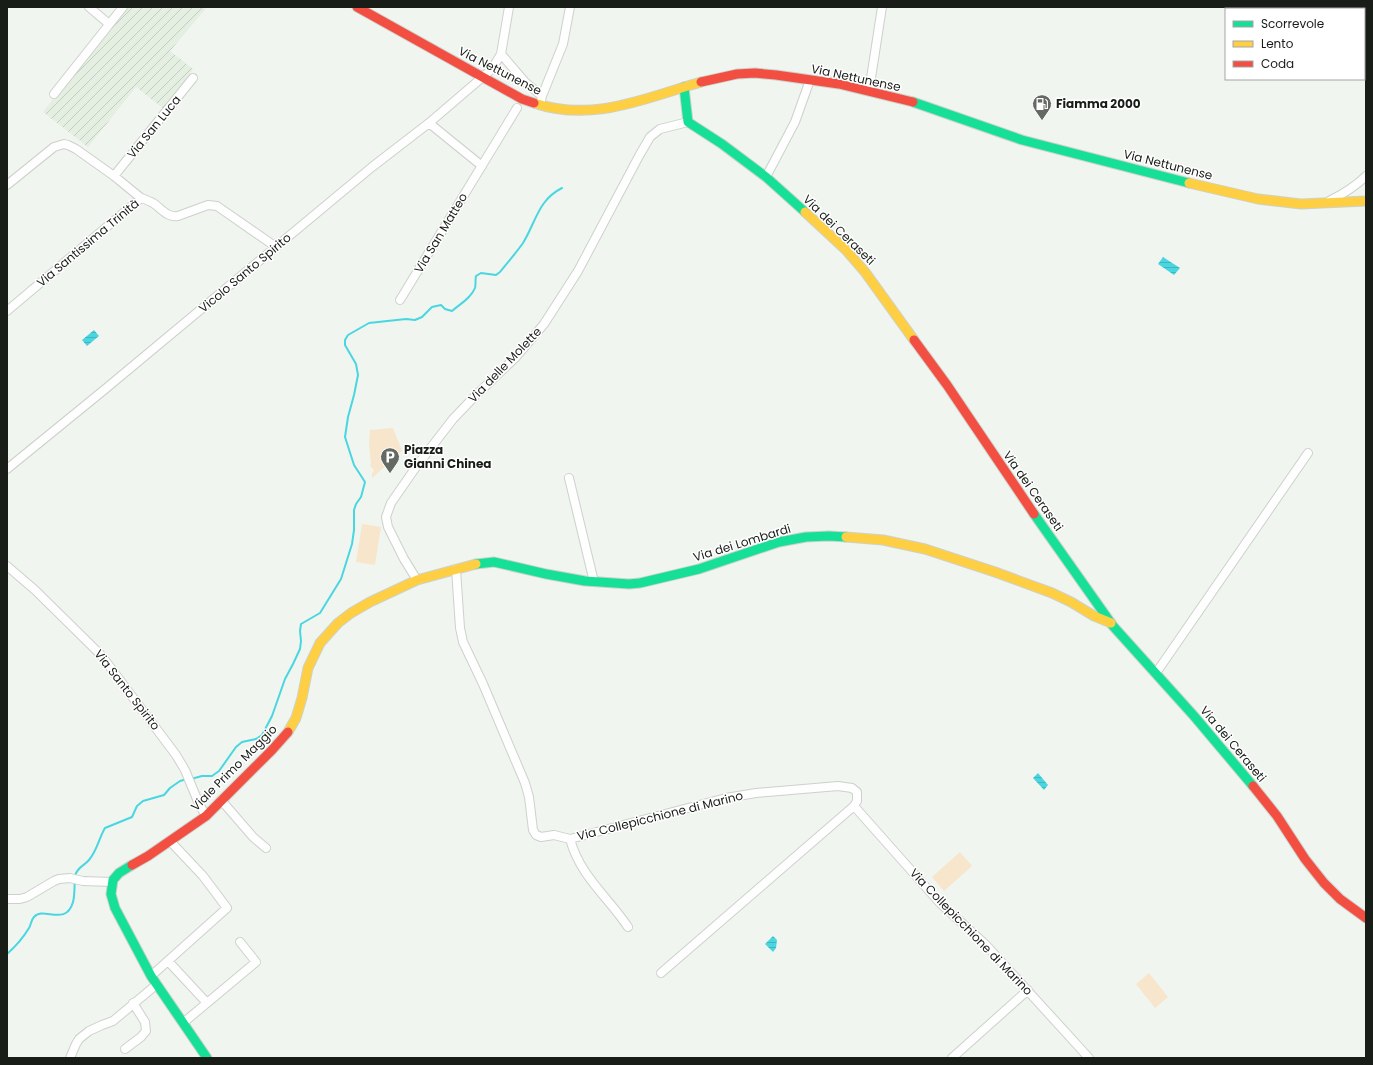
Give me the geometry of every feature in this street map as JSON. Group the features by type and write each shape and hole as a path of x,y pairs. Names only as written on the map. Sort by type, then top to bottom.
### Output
{"street":[{"path":"89,7 109,24"},
{"path":"54,94 123,7"},
{"name":"Via Nettunense","path":"357,7 522,99 541,101 565,111 581,112 616,107 712,78 738,73 767,74 810,80 869,92 923,106 1022,140 1240,195 1292,203 1322,204 1366,201"},
{"path":"509,7 502,54 541,101 563,44 570,7"},
{"path":"869,92 882,7"},
{"name":"Vicolo Santo Spirito","path":"7,469 372,167 429,123 494,67 502,54"},
{"name":"Via San Luca","path":"114,176 193,78"},
{"path":"766,177 795,122 810,80"},
{"path":"684,87 688,122"},
{"name":"Via San Matteo","path":"400,300 517,108"},
{"name":"Via dei Ceraseti","path":"688,122 722,144 766,177 846,250 870,278 948,385 1023,499 1111,623 1270,806 1305,858 1324,882 1340,899 1366,918"},
{"name":"Via delle Molette","path":"417,580 404,559 388,527 386,517 391,503 448,425 473,398 516,357 544,324 578,271 650,137 660,130 688,122"},
{"path":"429,123 482,166"},
{"path":"7,185 54,147 62,144 74,147 141,198"},
{"path":"1322,204 1347,192 1356,186 1366,176"},
{"path":"1366,176 1366,187"},
{"name":"Via Santissima Trinità","path":"8,308 141,198 153,203 168,215 173,217 208,205 217,206 276,247"},
{"path":"1156,673 1308,453"},
{"path":"569,478 594,582"},
{"name":"Via dei Lombardi","path":"417,580 480,563 498,563 557,576 594,582 617,584 640,583 712,565 787,540 815,536 850,537 906,544 996,572 1052,593 1071,602 1090,614 1111,623"},
{"name":"Via Santo Spirito","path":"7,566 35,590 101,655 165,738 181,762 199,804 206,816"},
{"name":"Via Collepicchione di Marino","path":"456,569 460,628 463,642 483,684 526,784 534,832 536,835 554,835 570,839 714,801 756,793 846,786 854,789 857,792 857,801 854,806 940,903 986,945 1089,1058"},
{"name":"Viale Primo Maggio","path":"112,882 115,876 119,873 148,856 206,816 263,759 290,728 301,703 310,664 320,643 330,630 342,619 361,607 417,580"},
{"path":"221,800 254,837 266,848"},
{"path":"661,973 854,806"},
{"path":"570,839 574,852 586,874 616,909 628,927"},
{"path":"151,976 227,908 203,876 170,841"},
{"path":"7,899 23,898 54,881 65,878 112,882 111,894 115,908 151,976 207,1058"},
{"path":"183,1023 256,962 240,942"},
{"path":"168,961 207,1003"},
{"path":"70,1058 79,1039 89,1031 102,1024 113,1021 156,985"},
{"path":"952,1058 1028,990"},
{"path":"125,1049 141,1038 146,1031 146,1022 134,1003"}],"shaded area":[{"path":"126,7 207,7 170,51 193,69 190,73 191,77 164,109 136,87 88,147 43,112"},
{"path":"393,428 402,451 372,478 374,470 370,466 370,430"},
{"path":"362,524 381,527 375,565 356,562"},
{"path":"960,852 972,866 944,891 932,877"},
{"path":"1149,973 1168,997 1155,1008 1136,984"}],"water":[{"path":"1163,257 1180,268 1174,275 1158,264"},
{"path":"94,330 99,336 87,346 82,340"},
{"path":"1038,773 1048,785 1044,790 1033,778"},
{"path":"773,936 777,940 776,948 773,952 765,944"}],"waterway":[{"path":"191,779 202,776 212,776 219,771 236,747 242,742 256,739 262,735 272,716 285,679 300,649 301,624 320,613 341,579 352,544 354,510 361,497 365,482 354,465 345,437 358,375 356,364 345,345 345,340 348,335 369,323 406,319 415,320 422,317 432,307 441,305 445,309 452,311 473,292 475,288 476,276 481,273 496,275 500,272 523,243 543,205 554,193 562,188"},
{"path":"75,876 79,869 92,856 105,828 132,817 137,806 143,801 164,795 170,788 180,781 187,779"},
{"path":"7,954 24,935 30,927 32,920 38,914 60,915 70,909 74,899 75,880"}],"traffic: fast":[{"path":"684,87 688,122 722,144 766,177 805,212"},
{"path":"913,102 1022,140 1189,183"},
{"path":"1034,514 1113,626 1194,716 1253,786"},
{"path":"476,564 494,562 585,581 629,584 640,583 699,569 779,542 806,537 846,537"},
{"path":"132,865 119,873 113,880 111,894 115,908 151,976 207,1058"}],"traffic: slow":[{"path":"534,103 556,108 577,110 598,109 639,101 701,82"},
{"path":"1189,183 1258,199 1301,204 1366,201"},
{"path":"805,212 846,250 865,272 914,340"},
{"path":"846,537 883,540 925,549 1052,593 1071,602 1094,616 1111,623"},
{"path":"288,732 296,718 308,668 320,643 338,623 351,613 370,602 417,580 476,564"}],"traffic: jam":[{"path":"357,7 522,99 534,103"},
{"path":"701,82 737,74 755,73 839,84 913,102"},
{"path":"914,340 947,385 1034,514"},
{"path":"132,865 148,856 206,816 288,732"},
{"path":"1253,786 1277,816 1305,859 1324,883 1340,899 1366,918"}],"place":[{"name":"Fiamma 2000","path":"1042,121"},
{"name":"Piazza Gianni Chinea","path":"390,474"}]}
